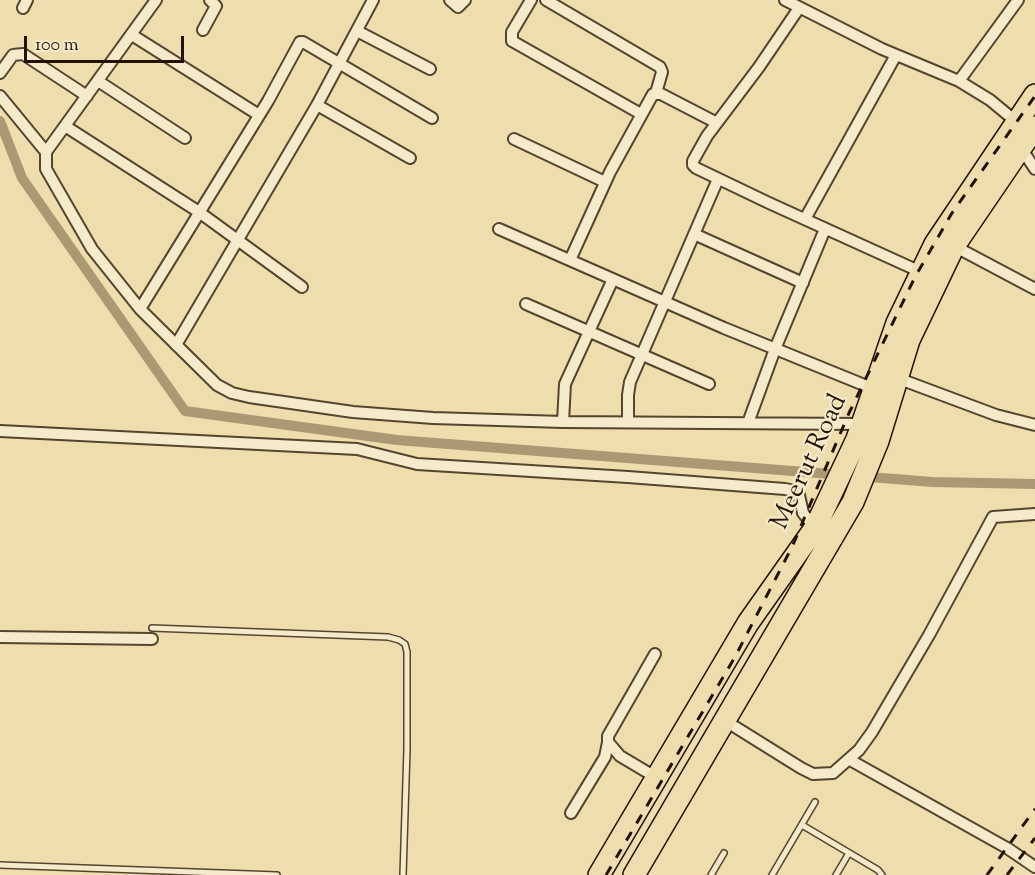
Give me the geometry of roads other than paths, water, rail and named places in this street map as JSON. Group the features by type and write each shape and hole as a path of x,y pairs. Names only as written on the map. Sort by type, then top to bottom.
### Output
{"highway":[{"name":"Meerut Road","path":"634,875 853,502 878,441 909,340 954,246 1025,133 1035,95"},
{"name":"Meerut Road","path":"599,875 748,623 815,528 859,431 897,323 935,244 1025,133"}],"street":[{"path":"156,0 46,152 46,169 92,249 140,309 217,385 232,393 249,397 353,412 433,418 563,422 748,423 859,431"},
{"path":"203,30 216,6 210,0"},
{"path":"176,345 317,105 373,0"},
{"path":"450,0 459,7 465,0"},
{"path":"531,0 512,32 512,41 641,114"},
{"path":"546,0 660,67 662,72 656,93 650,98 605,182 570,260"},
{"path":"785,0 896,55 959,81 990,100 1025,133 1035,169"},
{"path":"959,81 1018,0"},
{"path":"799,8 717,123 693,161 696,168 921,272"},
{"path":"357,31 430,69"},
{"path":"132,35 259,115"},
{"path":"140,309 259,115 300,42 432,118"},
{"path":"0,73 13,55 22,54 87,96"},
{"path":"805,219 896,55"},
{"path":"98,81 185,138"},
{"path":"656,93 717,123"},
{"path":"0,96 46,152"},
{"path":"317,105 410,158"},
{"path":"64,126 239,239 302,287"},
{"path":"514,139 605,182"},
{"path":"628,422 629,388 718,179"},
{"path":"499,229 665,302 874,389"},
{"path":"748,423 825,229"},
{"path":"694,234 803,283"},
{"path":"954,246 1035,289"},
{"path":"563,422 565,384 613,279"},
{"path":"526,304 709,384"},
{"path":"897,378 996,415 1035,425"},
{"path":"0,431 357,449 417,464 785,489 799,495 803,513 815,528"},
{"path":"724,720 813,774 833,773 850,760 872,732 993,517 1035,514"},
{"path":"0,637 152,633"},
{"path":"571,813 605,757 610,729 655,654"},
{"path":"608,742 620,756 657,778"},
{"path":"850,760 1007,848 1035,867"}],"lane":[{"path":"152,633 388,637 405,644 407,652 407,749 403,875"},
{"path":"772,875 815,802"},
{"path":"802,825 878,870 882,875"},
{"path":"711,875 724,853"},
{"path":"836,875 849,854"},
{"path":"0,865 277,875"}],"waterway":[{"path":"0,121 22,178 185,411 397,440 933,482 1035,484"}],"railway":[{"path":"606,875 735,657 792,547 849,413 915,277 952,213 1035,96"},
{"path":"987,875 1035,809"},
{"path":"1007,875 1035,838"}]}
